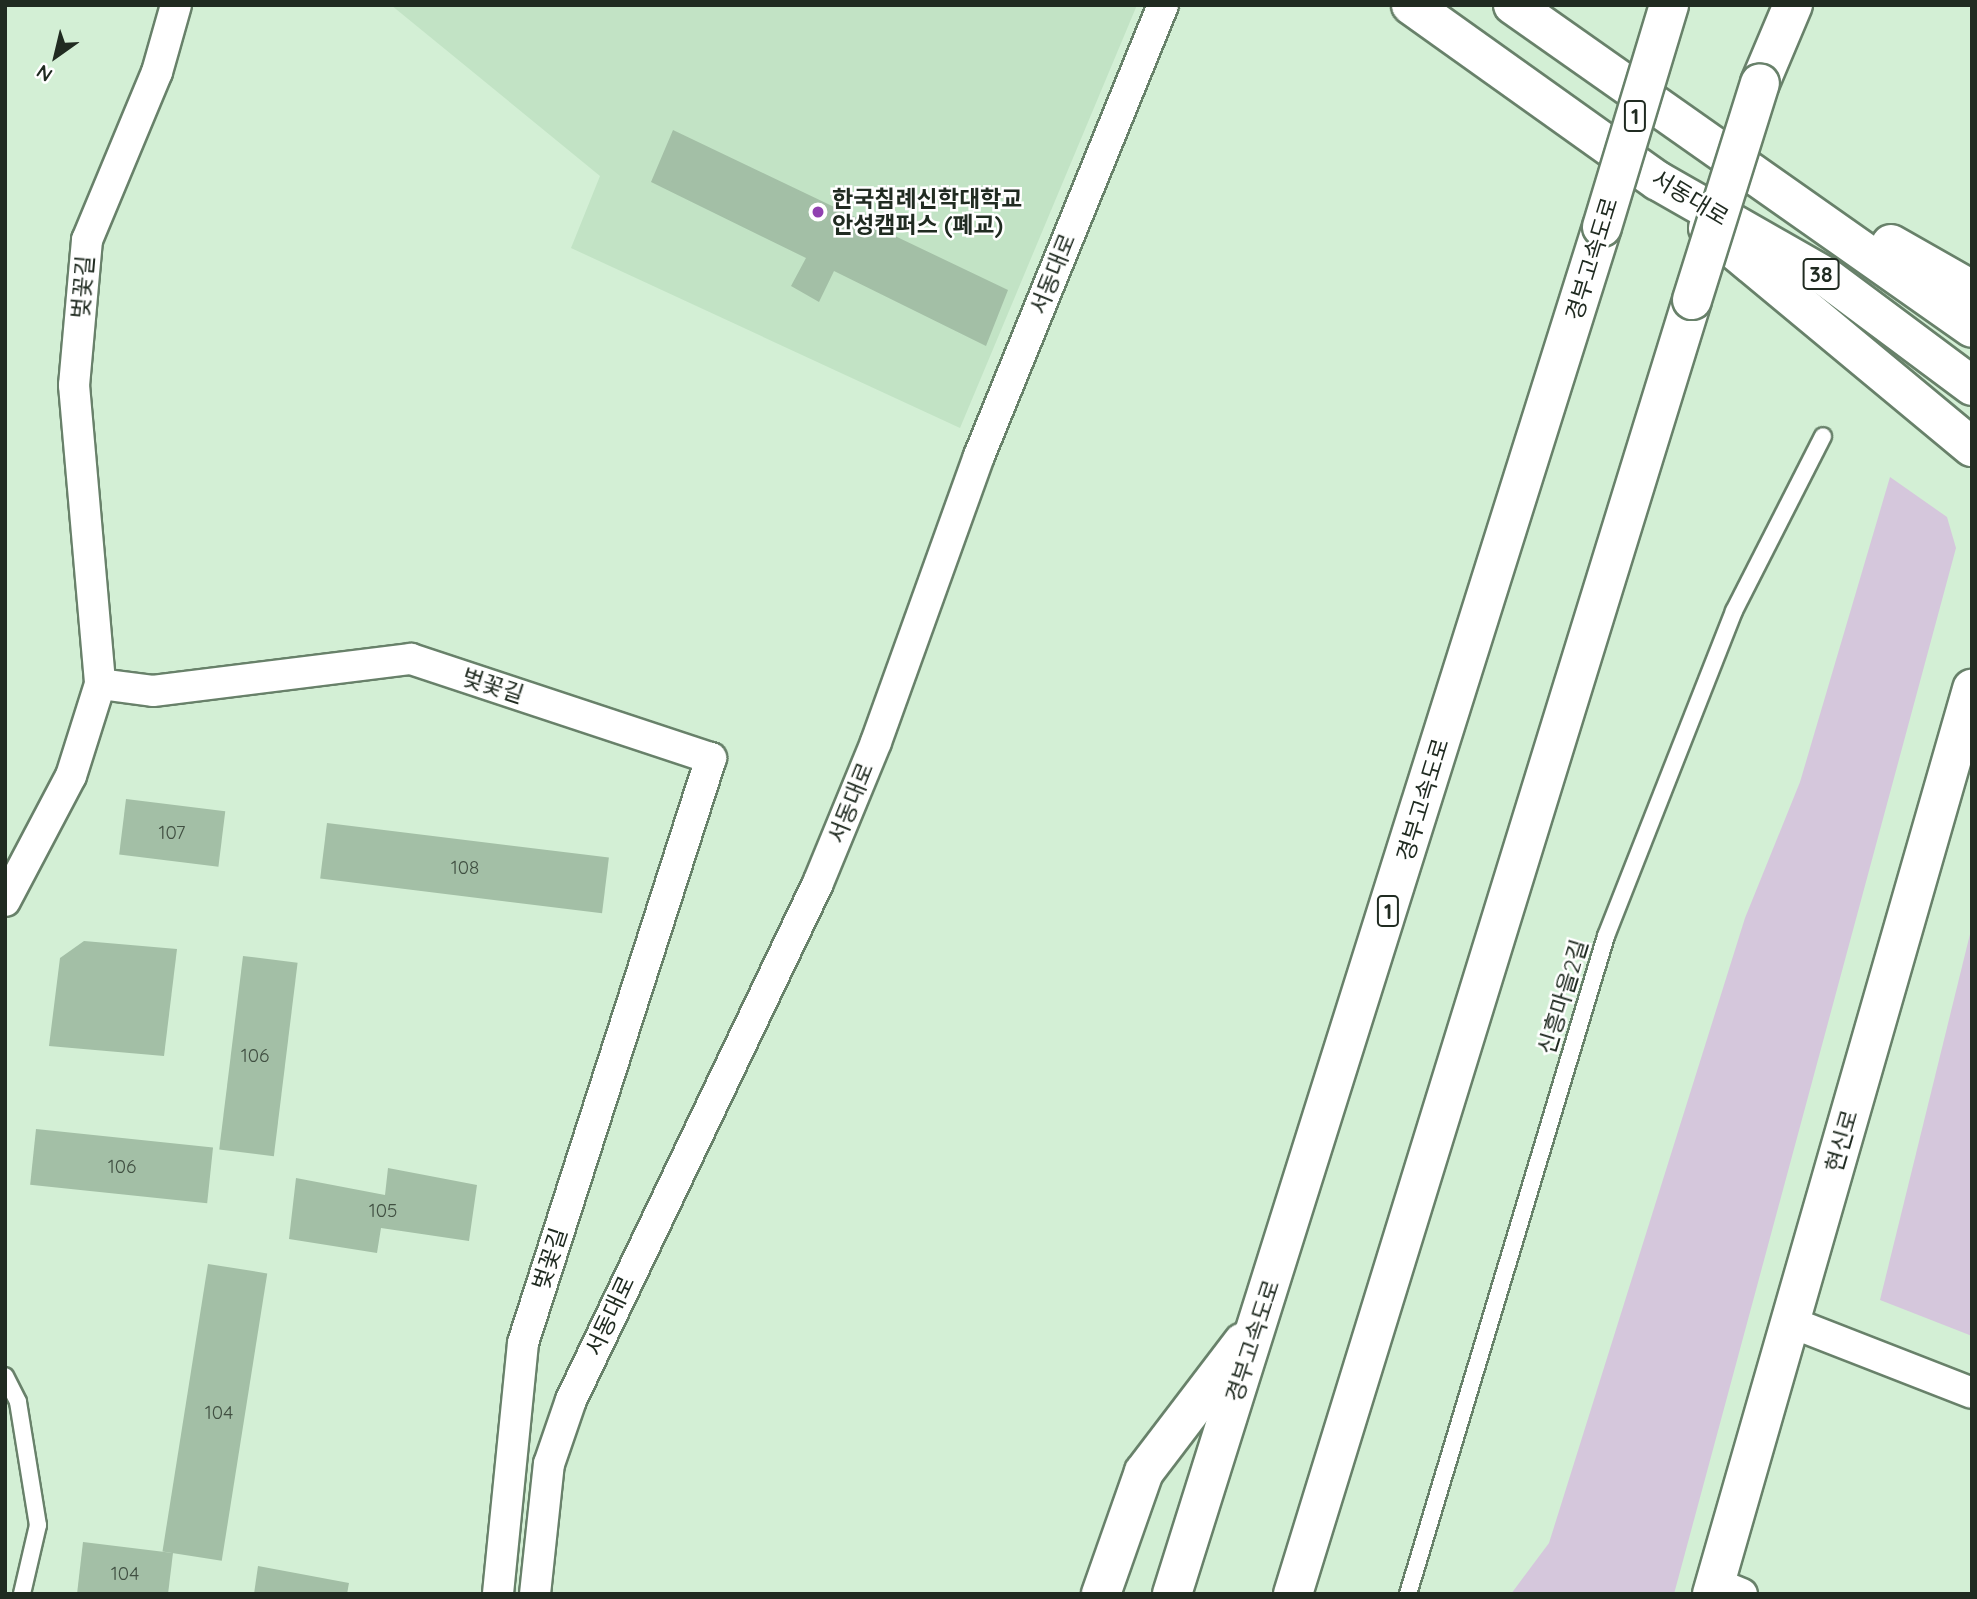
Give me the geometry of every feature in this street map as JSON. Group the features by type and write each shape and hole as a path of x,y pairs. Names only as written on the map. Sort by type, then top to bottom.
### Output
{"main road":[{"name":"서동대로","path":"1412,5 1658,181 1826,277 1972,386"},
{"name":"38","path":"1513,5 1972,328"},
{"name":"경부고속도로","path":"1172,1594 1260,1321 1669,5"},
{"path":"1293,1594 1785,5"},
{"path":"1760,83 1793,5"},
{"path":"1676,122 1972,290"},
{"path":"1658,181 1741,258 1972,447"},
{"name":"현신로","path":"1723,1590 1790,1322 1972,689"},
{"path":"1101,1594 1144,1472 1260,1321"}],"street":[{"name":"벚꽃길","path":"176,5 157,72 87,240 74,385 100,684 153,691 411,659 711,758 523,1343 498,1594"},
{"name":"서동대로","path":"535,1594 549,1464 570,1400 818,883 876,742 979,456 1164,5"},
{"path":"5,901 71,776 100,684"},
{"path":"1790,1322 1972,1393"}],"lane":[{"name":"신흥마을2길","path":"1408,1594 1605,936 1734,611 1823,436"},
{"path":"5,1376 18,1402 38,1525 22,1594"}],"shaded area":[{"name":"한국침례신학대학교 안성캠퍼스 (폐교)","path":"391,5 1137,5 960,428 571,248 600,176"},
{"path":"1890,477 1947,517 1956,548 1674,1594 1511,1594 1549,1543 1745,918 1800,782"},
{"path":"1972,926 1972,1336 1880,1300"}],"building":[{"path":"673,130 1008,290 986,346 834,271 819,302 791,286 806,258 651,182"},
{"path":"126,799 225,811 218,867 119,855"},
{"path":"327,823 609,858 602,913 320,879"},
{"path":"84,941 177,949 164,1056 49,1046 60,958"},
{"path":"243,956 298,963 274,1156 219,1150"},
{"path":"36,1129 213,1148 207,1203 30,1185"},
{"path":"388,1168 477,1185 469,1241 381,1228 377,1253 289,1239 296,1178 385,1195"},
{"path":"208,1264 267,1273 222,1561 162,1551"},
{"path":"83,1542 173,1553 168,1594 77,1594"},
{"path":"258,1566 349,1583 347,1594 254,1594"}],"place":[{"name":"한국침례신학대학교 안성캠퍼스 (폐교)","path":"818,212"}]}
